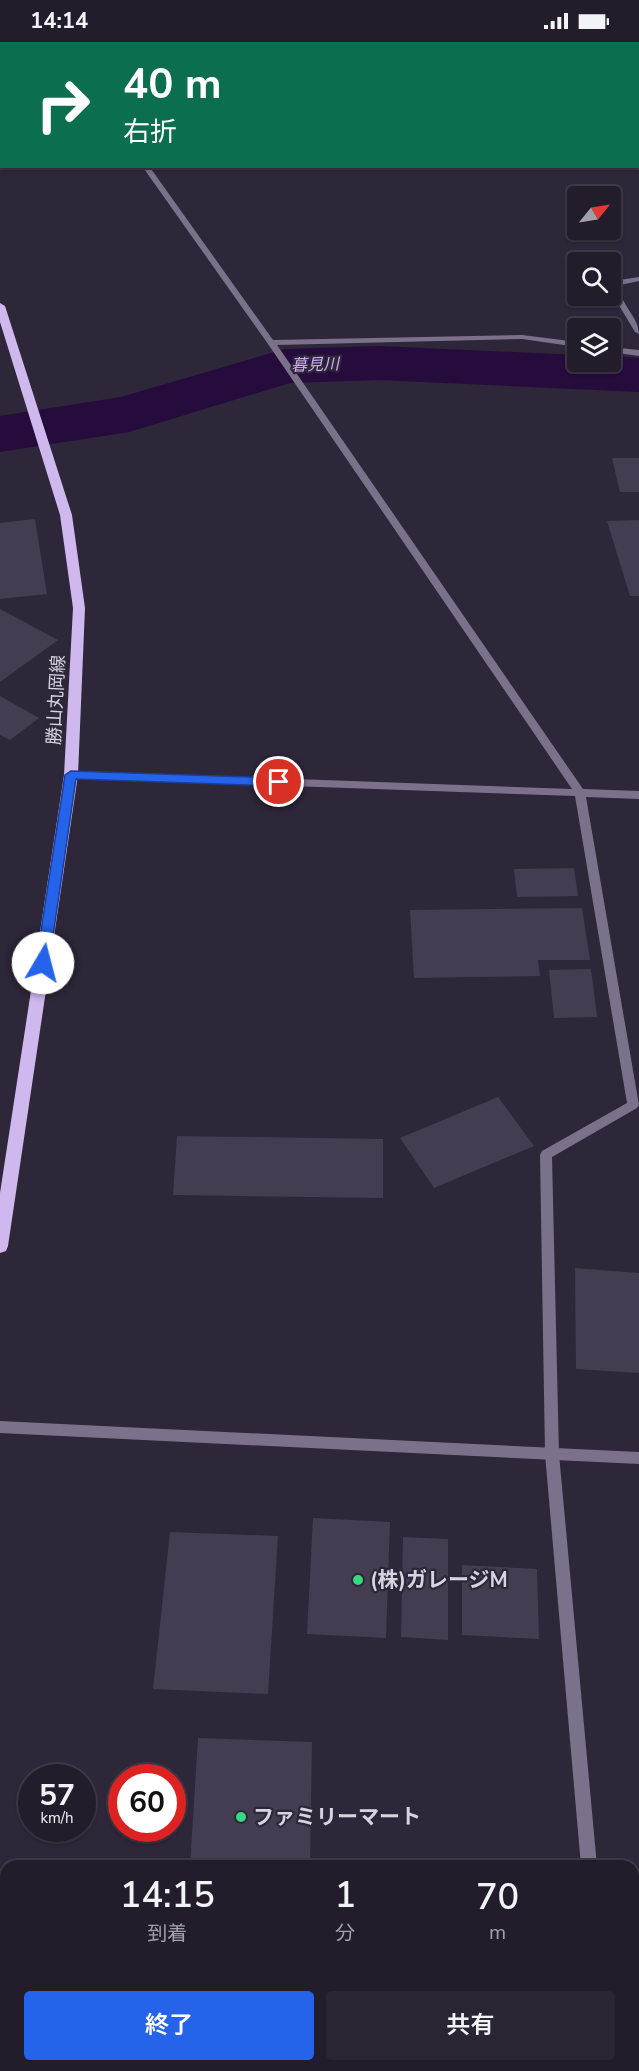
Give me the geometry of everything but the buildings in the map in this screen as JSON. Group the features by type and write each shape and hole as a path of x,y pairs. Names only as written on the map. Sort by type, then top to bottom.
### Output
{"main road":[{"name":"勝山丸岡線","path":"0,1246 71,775 79,608 66,515 30,397 1,313"}],"street":[{"path":"146,168 278,352 580,793 636,1105 546,1155 552,1454 588,1860"},
{"path":"639,279 616,283 615,292 639,332"},
{"path":"271,343 522,337 567,343"},
{"path":"621,351 639,353"},
{"path":"71,775 639,795"},
{"path":"0,1427 639,1458"}],"waterway":[{"name":"暮見川","path":"0,434 129,414 285,366 379,363 639,375"}],"place":[{"name":"(株)ガレージM","path":"358,1580"},
{"name":"ファミリーマート","path":"241,1817"}],"route":[{"path":"43,963 71,775 279,782"}]}
